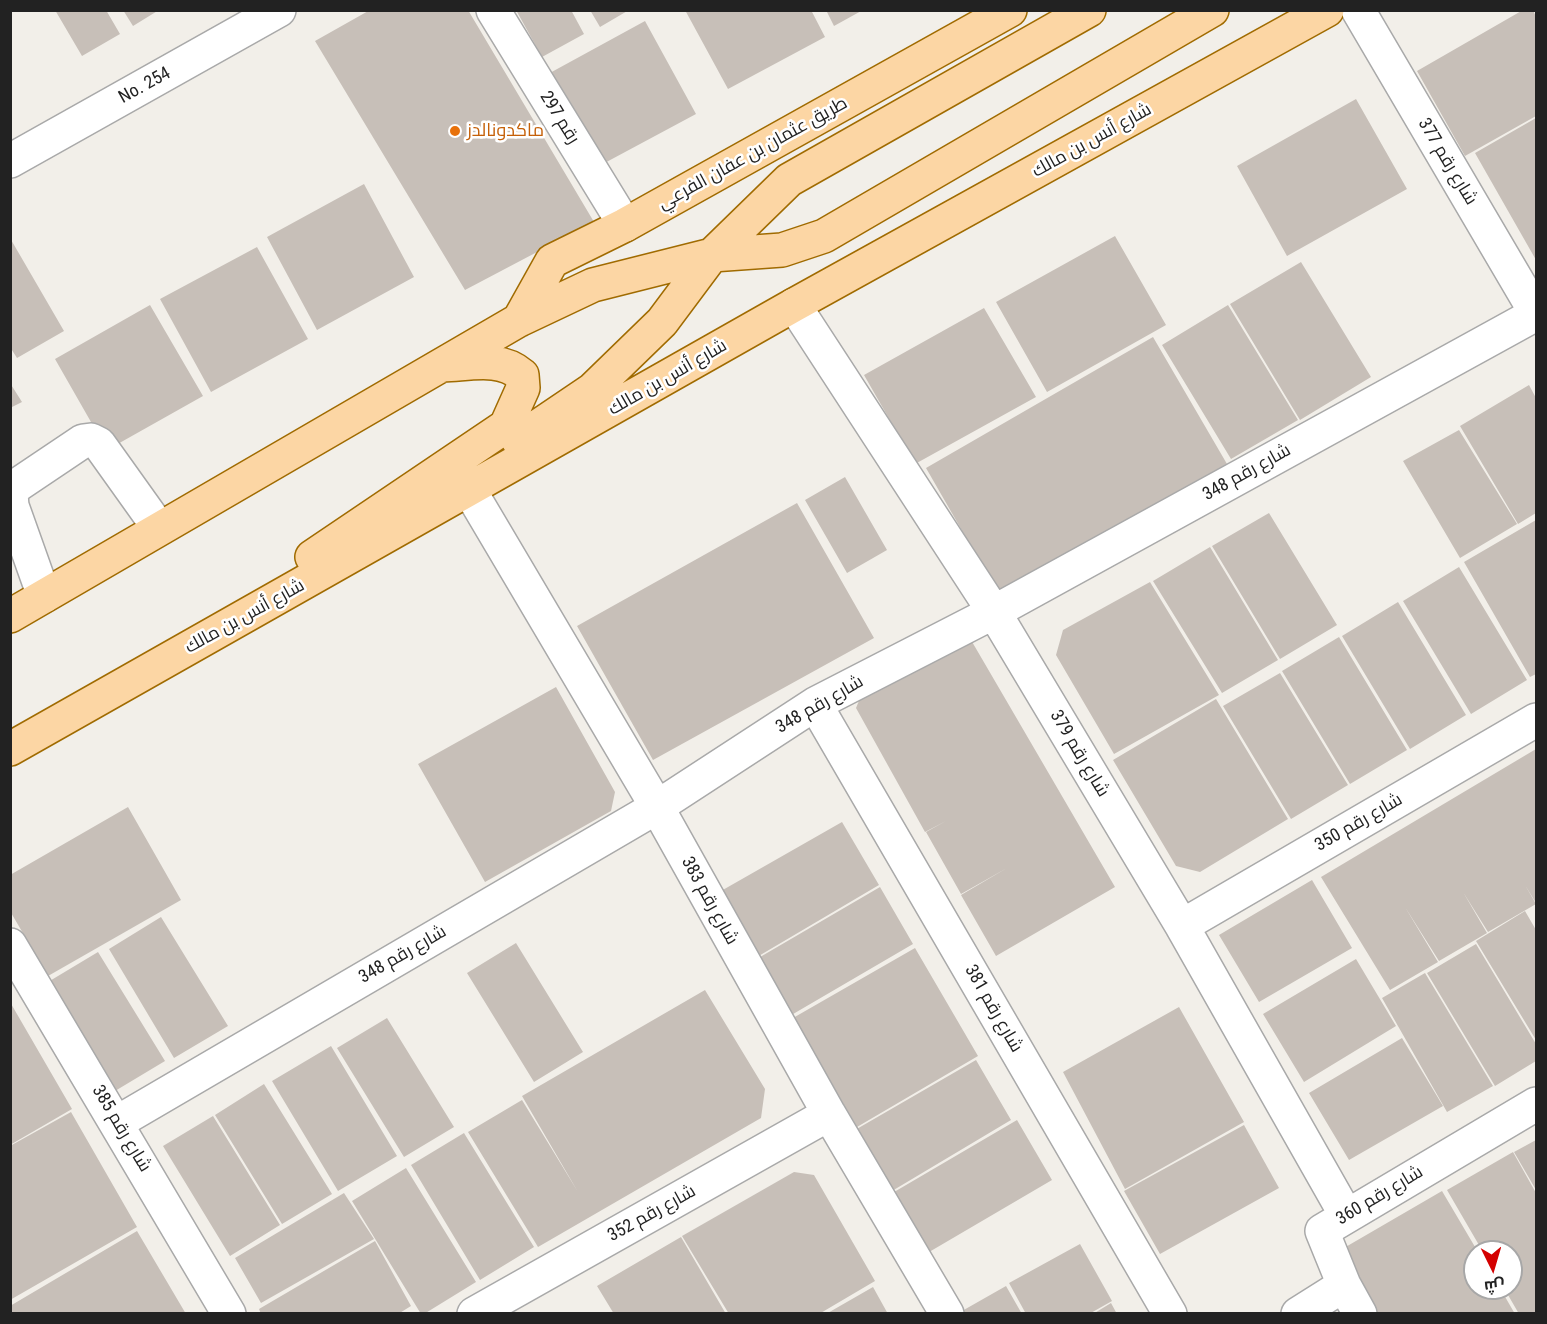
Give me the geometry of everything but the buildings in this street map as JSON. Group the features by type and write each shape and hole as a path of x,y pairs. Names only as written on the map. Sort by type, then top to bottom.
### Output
{"main road":[{"name":"طريق عثمان بن عفان الفرعي","path":"519,320 552,261 625,225 1010,10"},
{"path":"313,579 592,390 662,322 712,255 789,180 1089,10"},
{"path":"10,616 438,365 519,320 594,285 712,255 782,250 824,236 1212,10"},
{"name":"شارع أنس بن مالك","path":"10,749 470,491 794,305 1327,10"},
{"path":"156,667 506,426 523,388 522,375 511,365 495,362 438,365"}],"street":[{"name":"No. 254","path":"10,161 279,10"},
{"name":"رقم 297","path":"493,10 625,225"},
{"name":"شارع رقم 377","path":"1358,10 1536,314"},
{"name":"شارع رقم 379","path":"794,305 994,612 1182,926 1346,1215"},
{"name":"شارع رقم 348","path":"118,1122 657,807 815,704 994,612 1536,314"},
{"path":"44,596 12,506 11,495 16,486 83,441 91,440 99,444 159,528"},
{"name":"شارع رقم 383","path":"470,491 657,807 829,1114 947,1314"},
{"name":"شارع رقم 381","path":"815,704 1170,1314"},
{"name":"شارع رقم 350","path":"1182,926 1536,720"},
{"name":"شارع رقم 385","path":"10,945 118,1122 229,1314"},
{"name":"شارع رقم 360","path":"1344,1285 1322,1231 1536,1104"},
{"name":"شارع رقم 352","path":"474,1314 829,1114"},
{"path":"1298,1314 1344,1285 1360,1314"}],"place":[{"name":"ماكدونالدز","path":"455,131"}]}
